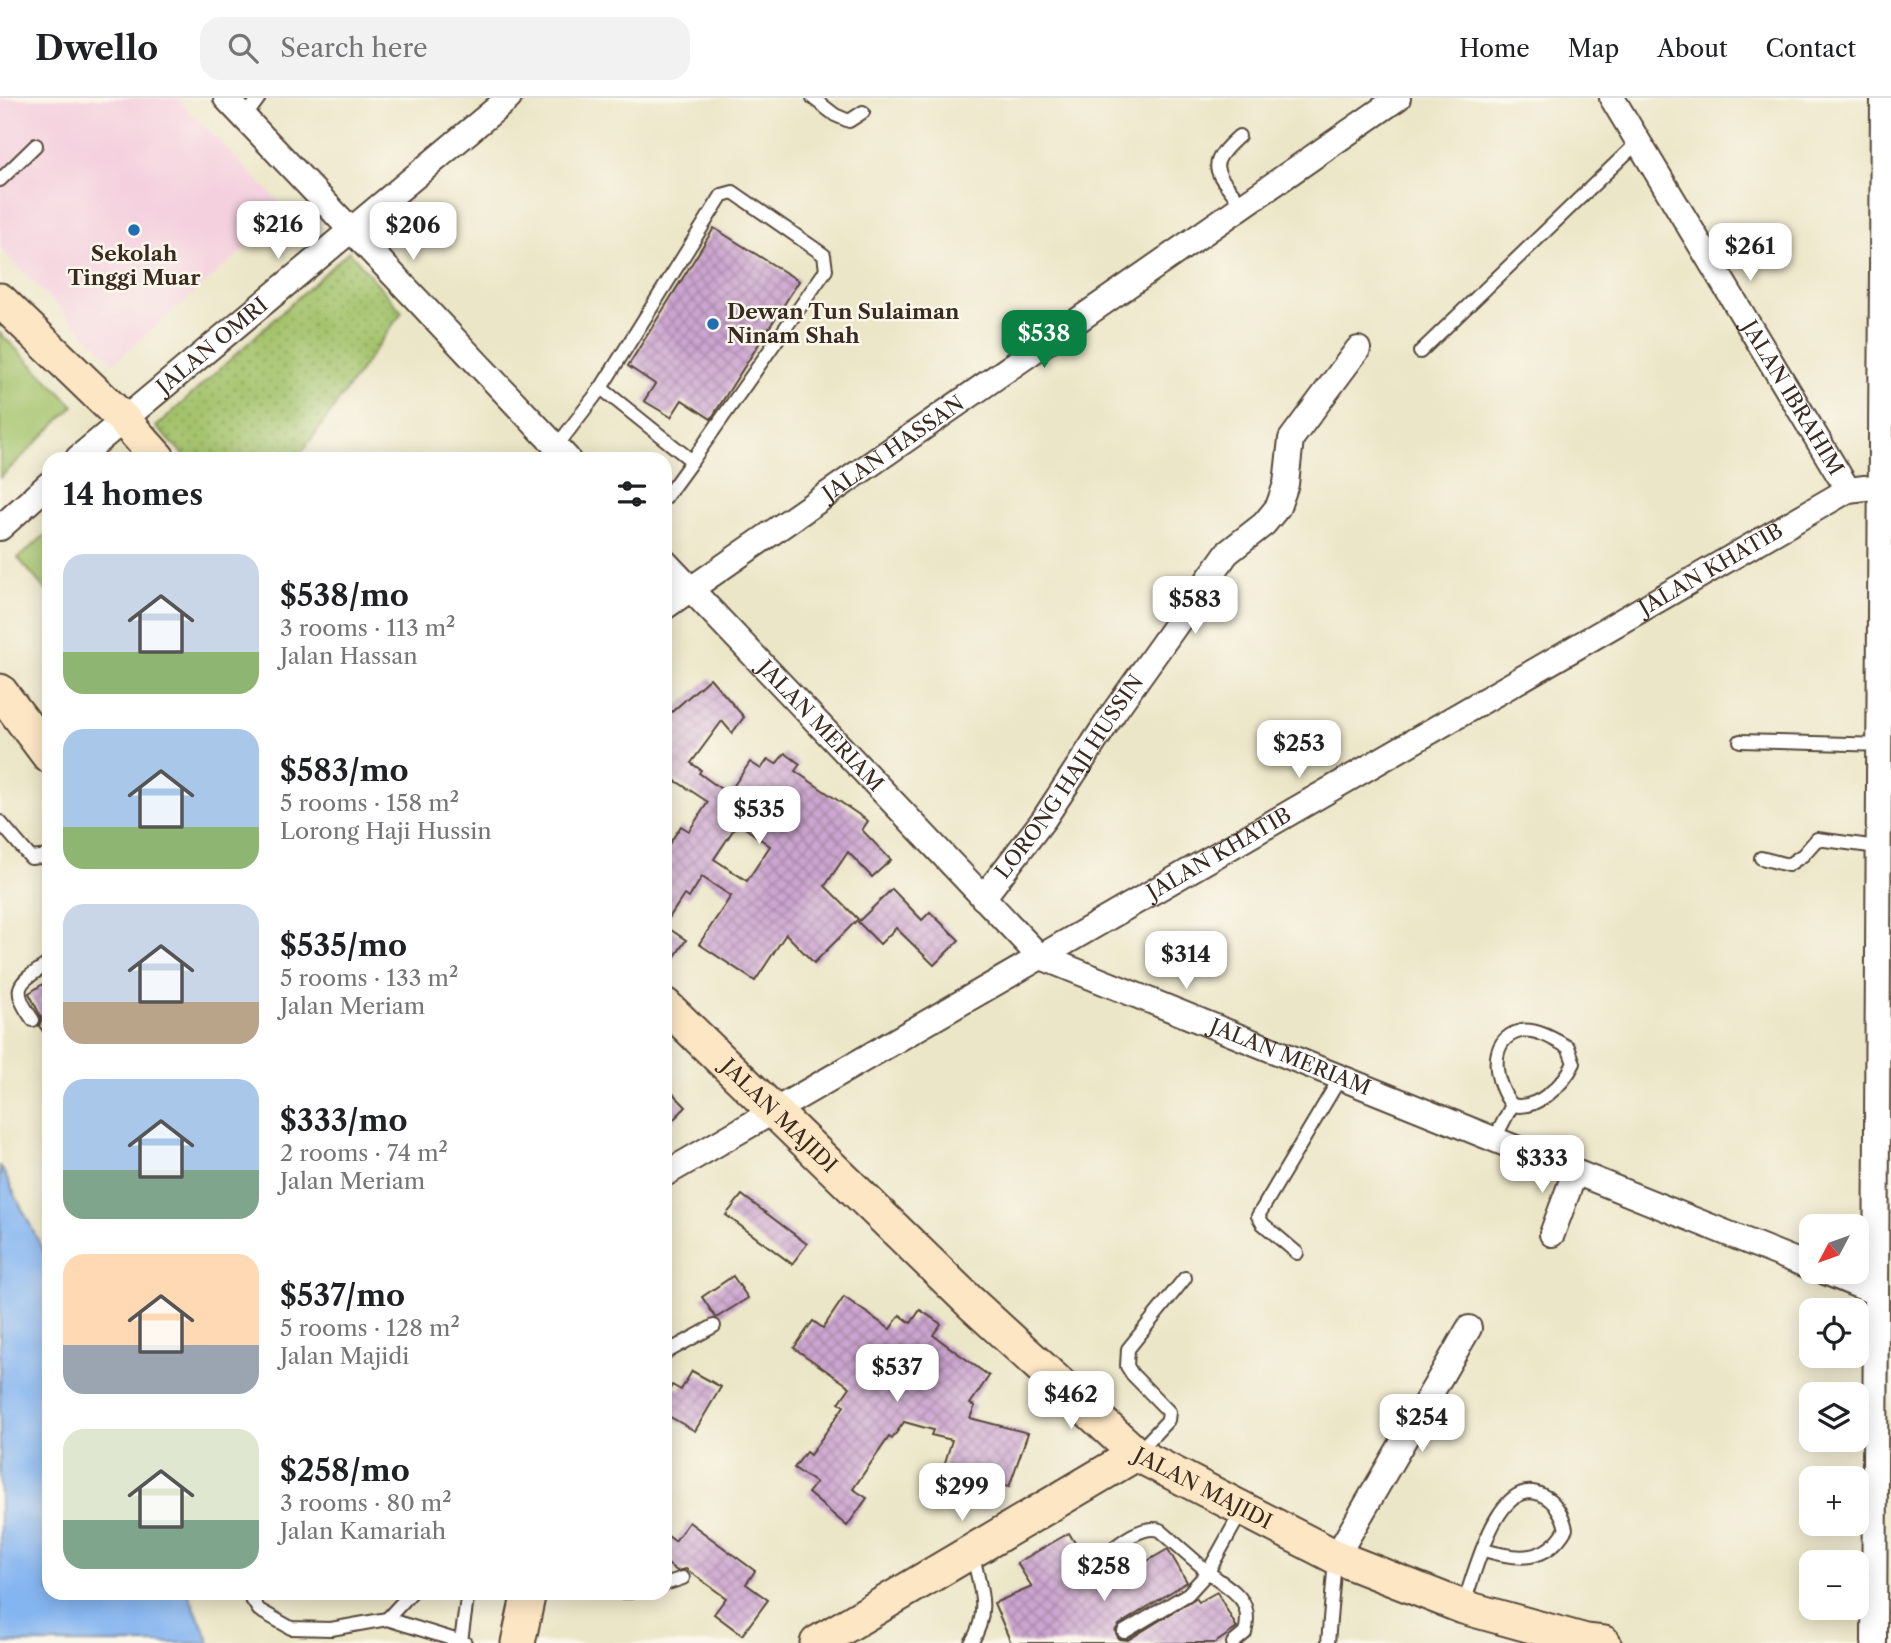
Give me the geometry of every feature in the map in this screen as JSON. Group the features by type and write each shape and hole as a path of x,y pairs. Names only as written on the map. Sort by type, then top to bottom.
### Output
{"street":[{"path":"226,98 251,108 352,230 560,452"},
{"name":"JALAN OMRI","path":"85,452 122,418 509,98"},
{"name":"JALAN HASSAN","path":"672,602 1398,98"},
{"name":"JALAN IBRAHIM","path":"1612,98 1848,490 1883,474"},
{"path":"1874,1643 1878,847 1885,791 1883,474 1886,144 1883,98"},
{"path":"0,300 122,418 153,452"},
{"name":"LORONG HAJI HUSSIN","path":"983,898 1044,819 1114,712 1227,553 1264,524 1278,507 1286,484 1291,439 1358,349"},
{"path":"0,528 42,490"},
{"name":"JALAN KHATIB","path":"672,1170 1848,490"},
{"name":"JALAN MERIAM","path":"672,569 1039,956 1799,1262"},
{"path":"0,691 42,747"},
{"name":"JALAN MAJIDI","path":"672,1013 970,1302 1136,1454 1336,1557 1463,1607 1592,1642"},
{"path":"1552,1234 1575,1172"},
{"path":"1854,1284 1876,1293"},
{"path":"1336,1557 1469,1328"},
{"path":"822,1642 972,1549 1136,1454"},
{"path":"517,1643 527,1600"}],"lane":[{"path":"813,98 835,115 849,121 863,112"},
{"path":"1239,136 1219,154 1216,163 1217,171 1242,205"},
{"path":"1420,352 1639,142"},
{"path":"0,180 36,145"},
{"path":"562,452 722,195 733,192 824,255 826,270 672,488"},
{"path":"601,388 692,461"},
{"path":"1740,741 1885,745"},
{"path":"0,822 31,858 42,857"},
{"path":"1760,858 1788,865 1803,855 1817,839 1878,847"},
{"path":"33,1020 24,1007 18,989 20,982 42,968"},
{"path":"1520,1031 1529,1031 1568,1047 1574,1063 1561,1083 1530,1104 1512,1105 1497,1077 1498,1053 1504,1041 1520,1031"},
{"path":"1297,1253 1263,1224 1258,1216 1340,1078"},
{"path":"1494,1140 1512,1105"},
{"path":"1136,1454 1168,1420 1169,1412 1132,1374 1127,1366 1128,1349 1185,1278"},
{"path":"672,1349 714,1326"},
{"path":"1463,1607 1484,1550 1497,1516 1518,1493 1528,1490 1547,1497 1564,1518 1566,1529 1541,1556 1524,1559 1484,1550"},
{"path":"1124,1632 1188,1594 1208,1572 1243,1509"},
{"path":"1092,1565 1138,1532 1152,1527 1160,1530 1244,1601 1249,1609 1245,1633 1233,1643"},
{"path":"971,1643 981,1629 985,1610 972,1549"},
{"path":"1328,1643 1336,1557"},
{"path":"672,1582 683,1578"},
{"path":"252,1600 259,1610 291,1628 331,1629 387,1619 463,1642 467,1600"},
{"path":"387,1619 405,1600"}],"shaded area":[{"name":"Sekolah Tinggi Muar","path":"0,98 177,98 288,211 114,363 0,248"}],"green space":[{"path":"349,251 402,312 302,452 181,452 156,427"},
{"path":"0,333 74,406 0,478"},
{"path":"42,538 42,586 18,558"}],"water":[{"path":"0,1165 42,1248 42,1600 191,1600 210,1643 0,1643"}],"building":[{"name":"Dewan Tun Sulaiman Ninam Shah","path":"714,228 799,281 711,419 682,400 671,417 644,401 655,384 628,366"},
{"path":"710,678 744,717 732,733 722,721 691,763 701,770 699,773 728,794 750,762 761,769 768,759 776,764 785,753 800,764 795,771 868,821 862,830 891,860 872,877 848,852 825,886 858,919 814,963 786,934 755,981 699,944 731,896 702,877 689,898 684,895 672,913 672,840 681,826 689,831 708,802 676,781 672,786 672,712","holes":["738,823 770,846 747,881 714,859"]},
{"path":"892,889 922,920 930,912 959,940 934,965 896,928 880,944 858,922"},
{"path":"672,931 686,940 672,961"},
{"path":"42,985 42,1019 29,993"},
{"path":"672,1092 686,1107 672,1121"},
{"path":"742,1195 807,1244 792,1264 726,1215"},
{"path":"733,1276 748,1298 716,1318 702,1297"},
{"path":"844,1297 890,1329 900,1315 911,1323 920,1310 941,1324 933,1335 989,1376 970,1404 975,1406 970,1418 1028,1433 1009,1487 943,1469 952,1440 931,1435 933,1430 904,1422 892,1439 889,1437 853,1489 867,1498 847,1526 808,1493 816,1483 794,1468 806,1452 810,1455 844,1406 839,1403 850,1387 794,1348 813,1321 823,1328"},
{"path":"692,1371 721,1387 695,1431 672,1418 672,1385 681,1390"},
{"path":"689,1522 755,1571 746,1584 768,1600 742,1635 714,1614 726,1598 686,1569 677,1571 672,1567 672,1539 675,1541"},
{"path":"1069,1533 1085,1560 1085,1570 1093,1574 1101,1588 1168,1549 1187,1582 1119,1625 1115,1631 1119,1639 1128,1640 1196,1598 1199,1602 1217,1592 1237,1628 1215,1643 1011,1643 994,1603 1032,1587 1017,1563"}],"place":[{"name":"Sekolah Tinggi Muar","path":"134,230"},
{"name":"Dewan Tun Sulaiman Ninam Shah","path":"713,324"}]}
